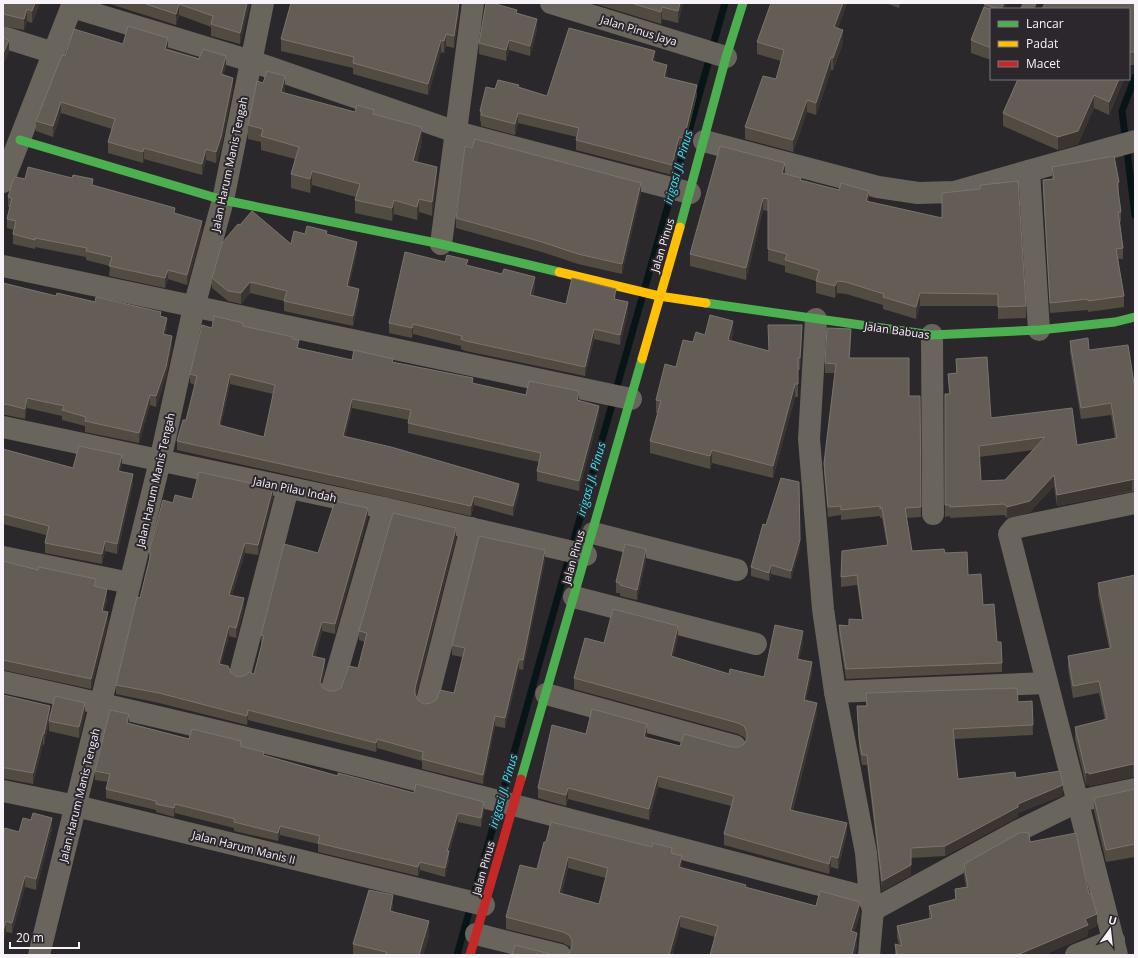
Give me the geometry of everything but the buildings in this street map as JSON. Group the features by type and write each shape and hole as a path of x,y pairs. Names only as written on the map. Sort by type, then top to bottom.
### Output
{"street":[{"name":"Jalan Harum Manis Tengah","path":"39,955 160,461 194,307 223,200 263,3"},
{"path":"440,244 473,3"},
{"name":"Jalan Pinus","path":"470,955 593,533 690,193 726,57 743,3"},
{"name":"Jalan Pinus Jaya","path":"556,4 726,57"},
{"path":"3,182 73,5 251,61 456,132 690,193"},
{"path":"3,37 54,53"},
{"name":"Jalan Babuas","path":"20,140 223,200 440,244 660,296 932,335 1039,330 1115,322 1135,317"},
{"path":"704,141 878,187 918,193 954,192 1135,141"},
{"path":"1029,171 1039,330"},
{"path":"3,266 631,399"},
{"path":"816,319 810,439 823,609 835,692 866,853 872,904 869,955"},
{"path":"932,335 933,514"},
{"name":"Jalan Pilau Indah","path":"3,427 384,508 586,555"},
{"path":"240,674 288,488"},
{"path":"1076,955 1116,947 1009,538 1011,530 1014,528 1135,503"},
{"path":"332,690 384,508"},
{"path":"427,701 471,528"},
{"path":"593,533 737,570"},
{"path":"3,557 130,583"},
{"path":"574,597 756,644"},
{"path":"3,682 101,704 514,805 872,904 1079,801 1135,789"},
{"path":"835,692 1047,683"},
{"path":"546,694 735,746"},
{"name":"Jalan Harum Manis II","path":"3,792 76,806 484,905"},
{"path":"476,934 560,955"}],"waterway":[{"name":"irigasi Jl. Pinus","path":"457,955 725,3"},
{"path":"1135,77 1122,111 1135,215"}],"traffic: fast":[{"path":"680,227 726,57 743,3"},
{"path":"20,140 223,200 441,244 559,272"},
{"path":"706,303 932,335 1039,330 1115,322 1135,317"},
{"path":"521,779 642,359"}],"traffic: slow":[{"path":"642,359 680,227"},
{"path":"559,272 659,296 706,303"}],"traffic: jam":[{"path":"470,955 521,779"}]}
